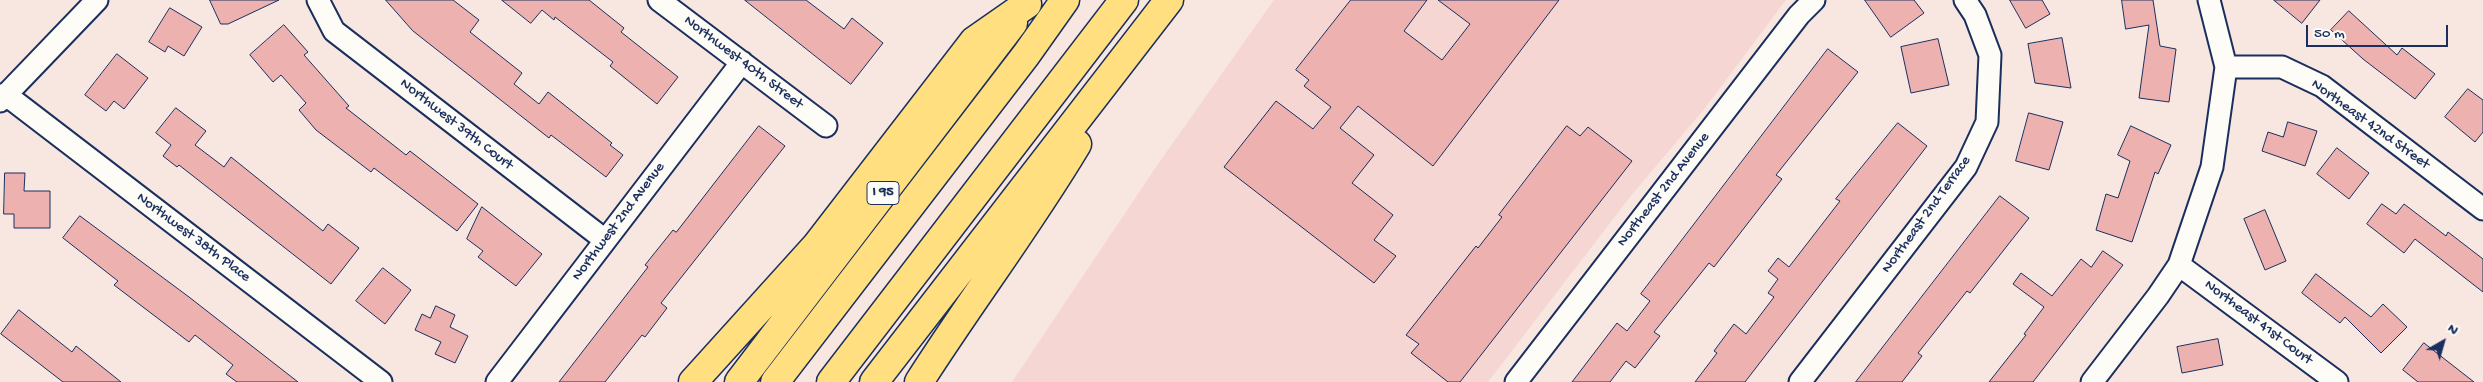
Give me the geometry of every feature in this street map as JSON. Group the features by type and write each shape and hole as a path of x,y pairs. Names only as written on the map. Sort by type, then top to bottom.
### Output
{"highway":[{"path":"775,382 1026,55 1065,0"},
{"path":"1026,55 1072,0"},
{"path":"831,382 1124,0"},
{"path":"693,382 816,246 974,41 1029,2"},
{"name":"I 95","path":"739,382 1029,2"},
{"path":"874,382 1165,5"},
{"path":"919,382 985,282 1048,192 1165,5"}],"street":[{"path":"2,98 97,0"},
{"name":"Northwest 39th Court","path":"318,0 334,31 605,240"},
{"name":"Northwest 40th Street","path":"659,0 826,126"},
{"name":"Northeast 2nd Avenue","path":"1516,382 1799,15 1814,0"},
{"name":"Northeast 2nd Terrace","path":"1800,382 1966,168 1987,122 1990,55 1975,15 1965,0"},
{"path":"2092,382 2158,296 2179,265 2212,167 2226,67 2209,0"},
{"name":"Northwest 2nd Avenue","path":"497,382 742,62"},
{"name":"Northeast 42nd Street","path":"2226,67 2282,67 2322,86 2483,209"},
{"name":"Northwest 38th Place","path":"2,98 381,382"},
{"name":"Northeast 41st Court","path":"2179,265 2337,382"}],"shaded area":[{"path":"1274,0 1786,0 1705,108 1630,197 1488,382 1012,382 1158,164"}],"building":[{"path":"210,0 279,0 228,24 221,24"},
{"path":"386,0 453,0 479,20 470,32 522,73 514,84 539,104 548,92 612,143 610,145 623,155 606,177 551,135 549,138 413,31"},
{"path":"502,0 589,0 624,28 621,32 678,77 657,104 610,66 613,62 555,17 554,20 542,10 531,23"},
{"path":"745,0 806,0 844,29 852,18 883,43 851,84"},
{"path":"1351,0 1427,0 1404,31 1442,60 1470,24 1438,0 1559,0 1433,166 1358,106 1340,128 1374,155 1352,183 1393,215 1374,240 1396,256 1374,283 1224,167 1276,101 1313,129 1331,107 1304,86 1309,80 1296,70"},
{"path":"1865,0 1914,0 1924,13 1891,37"},
{"path":"2010,0 2042,0 2050,14 2026,28"},
{"path":"2122,0 2153,0 2160,46 2176,49 2169,102 2139,98 2149,25 2126,29"},
{"path":"2274,0 2320,0 2302,23"},
{"path":"170,8 202,27 184,56 168,46 165,52 149,42"},
{"path":"2349,11 2397,55 2402,48 2435,74 2415,99 2363,59 2331,30"},
{"path":"284,25 308,52 304,55 349,106 346,108 406,155 410,151 478,204 457,231 374,168 371,172 316,130 299,110 306,103 281,75 273,82 250,55"},
{"path":"2062,38 2071,88 2035,83 2028,44"},
{"path":"1938,39 1949,85 1911,93 1901,47"},
{"path":"1828,49 1858,72 1776,175 1782,179 1714,267 1709,263 1654,332 1660,336 1635,368 1626,361 1610,382 1572,382 1617,323 1627,331 1650,301 1641,294"},
{"path":"117,54 148,78 124,109 114,101 106,111 85,95"},
{"path":"2468,89 2483,100 2483,132 2475,142 2445,117"},
{"path":"176,108 206,131 195,145 224,167 231,157 323,231 328,224 359,248 331,284 179,165 177,167 163,156 171,145 156,133"},
{"path":"2029,113 2063,122 2049,170 2016,161"},
{"path":"2288,122 2317,131 2305,166 2262,151 2268,132 2283,137"},
{"path":"1898,123 1927,146 1745,382 1695,382 1717,353 1714,351 1734,324 1746,334 1774,297 1768,293 1778,279 1768,271 1778,258 1789,267 1840,201 1836,199"},
{"path":"759,126 785,146 661,303 667,308 645,337 642,335 605,382 559,382 648,267 645,265 673,230 676,232"},
{"path":"1567,126 1580,136 1588,127 1632,161 1460,382 1448,382 1411,353 1419,344 1406,335 1476,246 1478,248 1502,217 1499,215"},
{"path":"2131,126 2171,145 2158,174 2155,172 2132,242 2096,230 2106,194 2118,198 2130,161 2118,155"},
{"path":"2337,148 2369,173 2349,199 2317,174"},
{"path":"5,173 25,173 24,191 50,191 50,228 14,228 14,214 4,214"},
{"path":"2000,196 2029,218 1970,293 1967,291 1918,353 1922,356 1902,382 1856,382"},
{"path":"2382,204 2396,214 2404,204 2446,236 2448,232 2483,259 2483,292 2415,239 2404,253 2367,224"},
{"path":"482,207 542,254 516,286 478,257 483,251 467,239"},
{"path":"2265,210 2286,261 2265,270 2244,219"},
{"path":"80,216 189,297 298,382 237,382 226,374 233,365 195,335 189,342 114,285 118,281 63,238"},
{"path":"2103,251 2123,265 2033,382 1989,382 2026,335 2024,334 2044,307 2013,284 2021,273 2052,296 2081,259 2091,267"},
{"path":"383,268 411,290 385,324 356,301"},
{"path":"2316,274 2371,317 2383,304 2407,327 2381,353 2345,317 2340,323 2302,293"},
{"path":"436,306 455,315 450,327 468,336 455,363 435,354 441,342 415,330 422,314 430,318"},
{"path":"19,310 72,352 76,346 121,382 63,382 1,334"},
{"path":"2218,339 2223,365 2182,373 2177,347"},
{"path":"2424,343 2474,382 2418,382 2403,370"}]}
